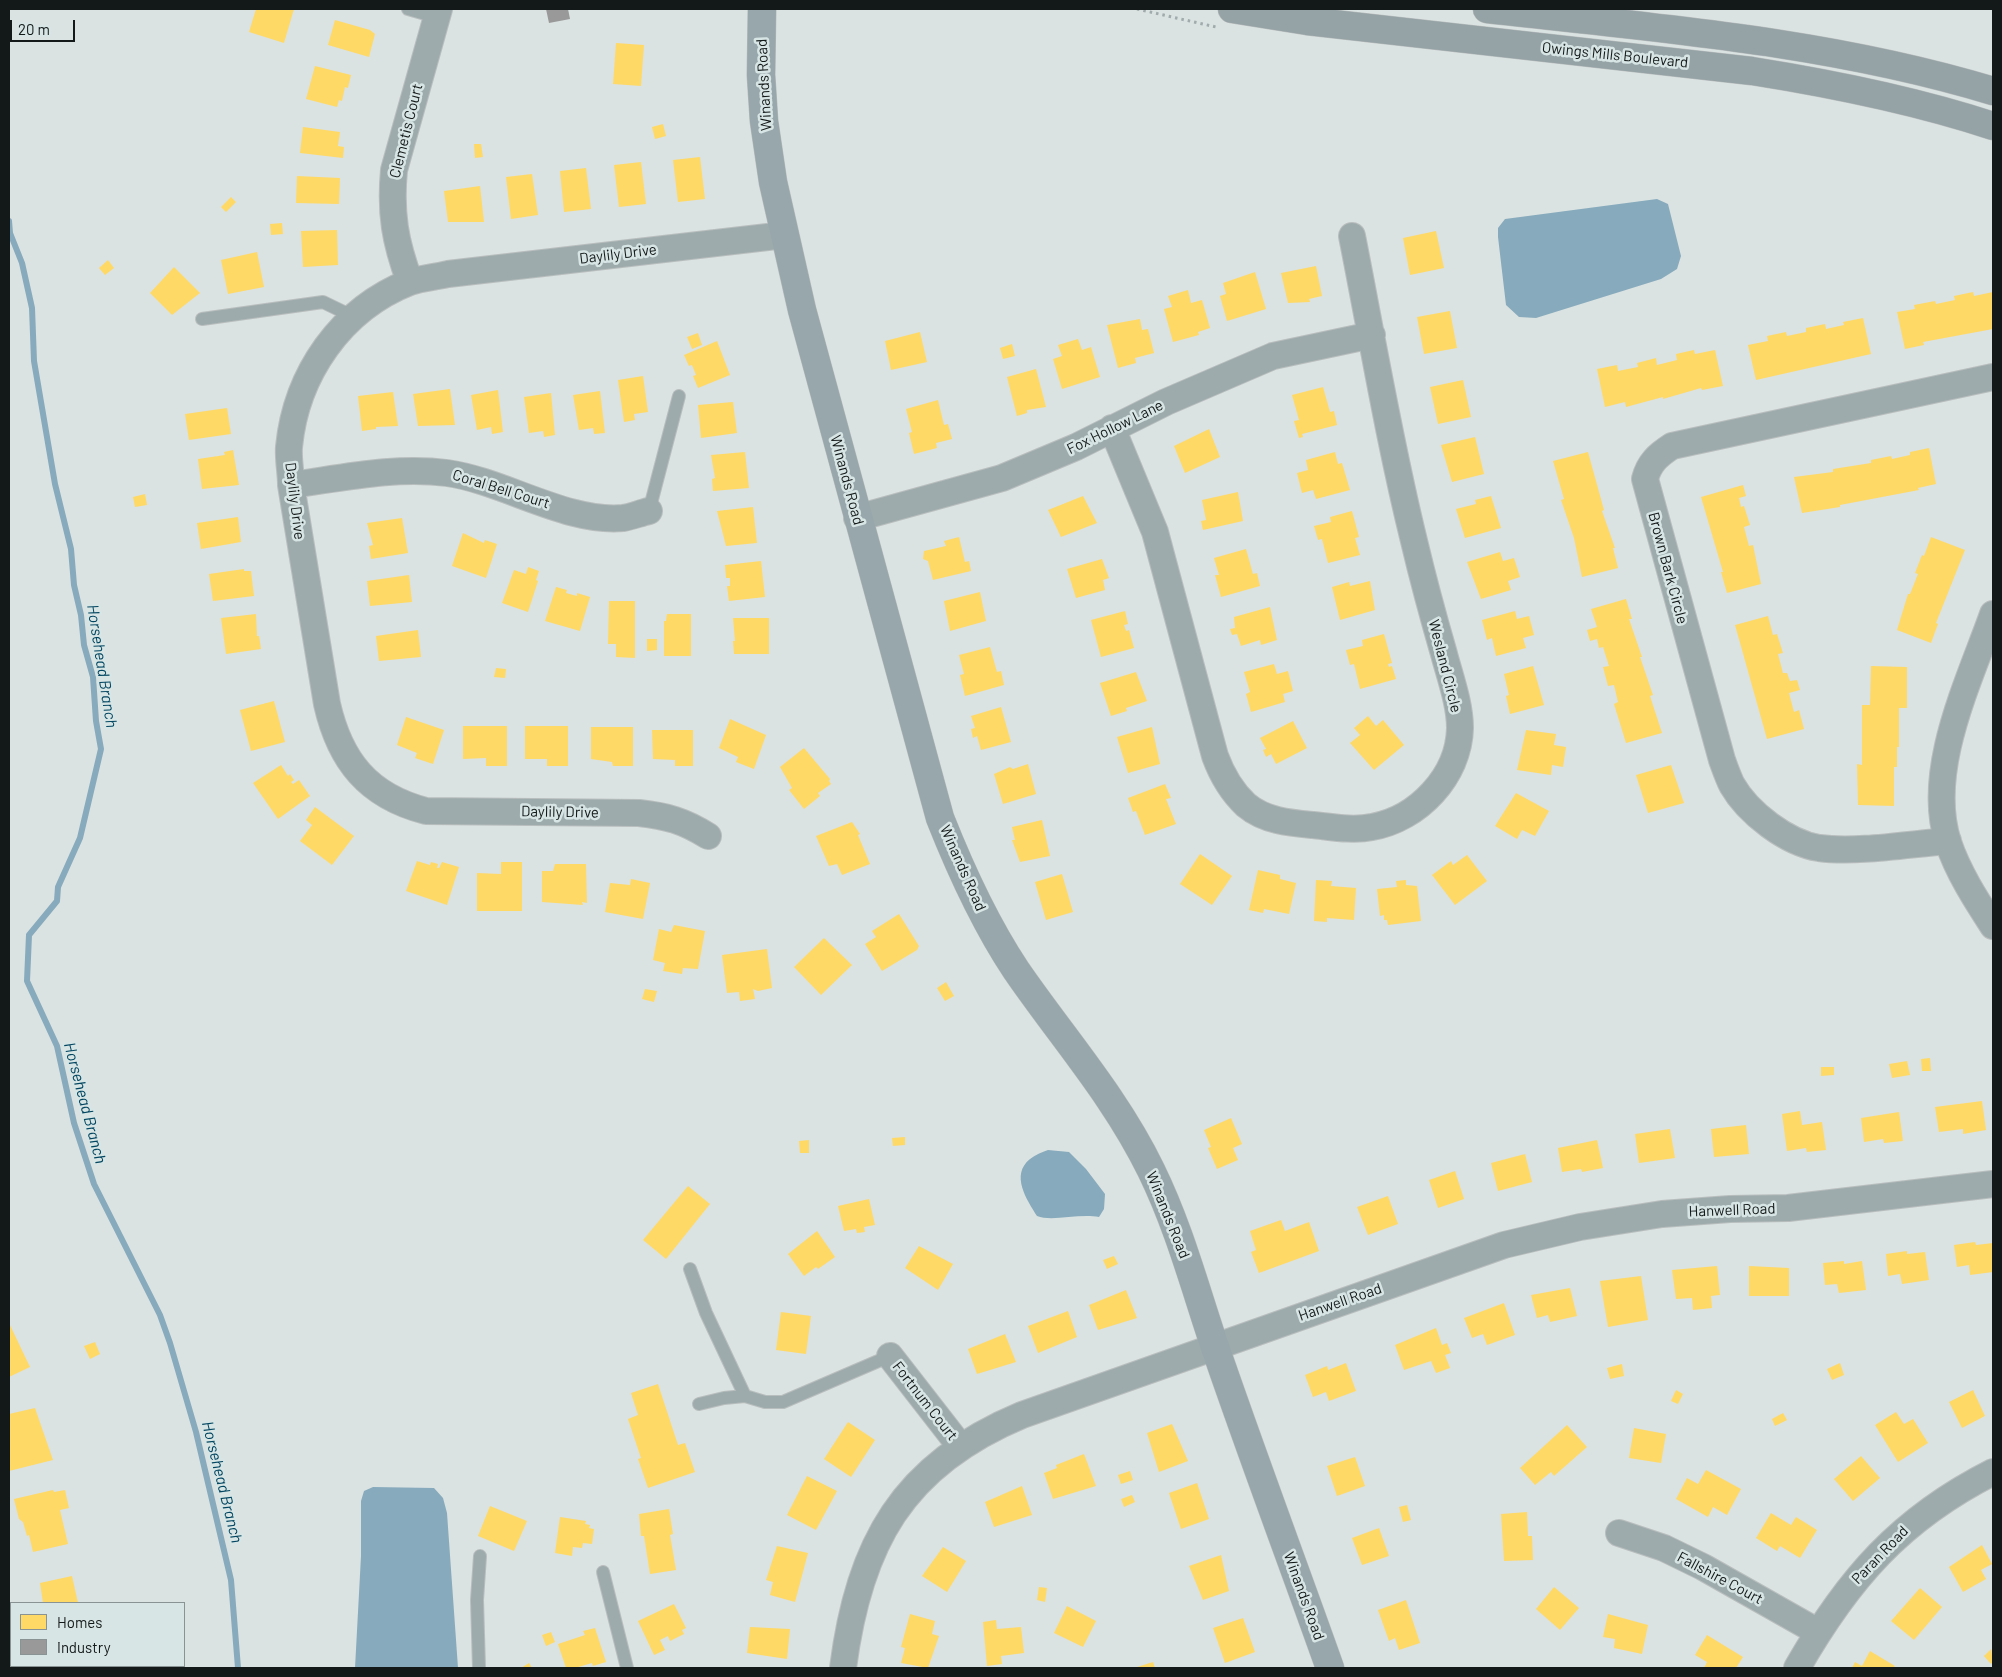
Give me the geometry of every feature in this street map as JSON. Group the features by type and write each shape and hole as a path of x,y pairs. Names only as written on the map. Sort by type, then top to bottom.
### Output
{"main road":[{"name":"Owings Mills Boulevard","path":"1232,9 1307,21 1752,71 1822,82 1898,98 1993,126"},
{"name":"Owings Mills Boulevard","path":"1487,9 1777,42 1922,71 1993,91"}],"street":[{"name":"Winands Road","path":"762,9 761,75 764,121 773,182 802,310 940,818 958,864 982,914 1016,970 1120,1113 1151,1170 1182,1244 1215,1346 1330,1668"},
{"name":"Clemetis Court","path":"410,282 398,252 393,227 391,198 394,170 437,13"},
{"name":"Daylily Drive","path":"708,836 687,823 666,816 639,813 426,811 404,805 378,790 356,772 333,730 291,485 289,448 301,392 315,361 334,336 354,317 382,297 410,282 448,274 785,235"},
{"name":"Wesland Circle","path":"1112,428 1155,532 1215,756 1223,776 1234,792 1247,806 1264,816 1285,823 1343,828 1372,827 1402,818 1423,802 1442,782 1454,761 1460,728 1454,692 1403,497 1352,236"},
{"name":"Fox Hollow Lane","path":"857,518 1002,478 1067,451 1174,398 1273,356 1372,334"},
{"name":"Brown Bark Circle","path":"1948,842 1843,849 1811,846 1797,842 1774,829 1732,786 1719,751 1645,479 1647,468 1657,456 1672,446 1993,377"},
{"name":"Coral Bell Court","path":"291,485 395,472 446,473 477,479 584,515 624,518 648,511"},
{"path":"1993,614 1947,746 1942,808 1948,842 1962,874 1993,926"},
{"name":"Hanwell Road","path":"842,1668 852,1608 864,1571 882,1530 905,1498 934,1468 960,1446 987,1429 1215,1346 1504,1245 1580,1227 1662,1214 1730,1209 1788,1208 1993,1184"},
{"name":"Fortnum Court","path":"890,1356 960,1446"},
{"name":"Paran Road","path":"1797,1668 1818,1632 1853,1583 1887,1545 1911,1523 1946,1498 1993,1472"},
{"name":"Fallshire Court","path":"1618,1533 1664,1548 1703,1567 1818,1632"}],"lane":[{"path":"408,9 437,13"},
{"path":"202,319 323,302 354,317"},
{"path":"648,511 680,396"},
{"path":"690,1269 706,1313 745,1396"},
{"path":"699,1404 724,1398 745,1396 765,1402 784,1402 890,1356"},
{"path":"479,1668 477,1600 480,1556"},
{"path":"603,1572 627,1668"}],"water":[{"path":"1657,199 1668,204 1681,256 1677,269 1661,279 1536,318 1519,317 1506,305 1498,237 1498,228 1505,219"},
{"path":"1048,1150 1069,1152 1086,1169 1105,1194 1104,1209 1099,1217 1043,1218 1037,1216 1022,1188 1021,1172 1024,1165 1030,1159"},
{"path":"373,1487 434,1488 443,1498 447,1513 458,1668 355,1668 361,1556 361,1501 364,1491"}],"building: Homes":[{"path":"256,9 294,9 284,43 249,32"},
{"path":"335,20 370,30 375,34 369,57 328,45"},
{"path":"616,43 644,45 641,86 613,84"},
{"path":"315,66 351,75 348,88 345,87 342,101 339,100 337,107 306,99"},
{"path":"663,124 666,136 655,139 652,127"},
{"path":"303,127 340,132 338,146 344,147 343,158 300,153"},
{"path":"474,144 481,144 483,157 475,158"},
{"path":"700,157 705,199 678,202 673,160"},
{"path":"641,162 646,204 619,207 614,165"},
{"path":"586,168 591,209 564,212 560,171"},
{"path":"532,174 538,215 511,219 506,177"},
{"path":"297,176 340,178 339,204 296,203"},
{"path":"480,186 484,222 448,222 444,191"},
{"path":"231,197 236,202 226,212 221,207"},
{"path":"282,223 283,234 271,235 270,224"},
{"path":"337,230 338,265 303,267 301,231"},
{"path":"1436,231 1444,268 1410,275 1403,238"},
{"path":"257,252 264,287 228,294 221,260"},
{"path":"108,260 114,268 105,275 99,268"},
{"path":"1316,266 1322,296 1309,299 1310,302 1288,303 1281,273"},
{"path":"174,267 200,293 172,315 150,293"},
{"path":"1255,272 1266,309 1227,321 1220,296 1226,294 1223,283"},
{"path":"1188,290 1191,303 1202,300 1210,328 1198,332 1199,335 1173,342 1164,309 1172,307 1168,296"},
{"path":"1973,292 1974,296 1993,292 1993,329 1923,342 1924,345 1905,349 1897,312 1915,309 1914,305 1935,301 1936,304 1955,300 1954,296"},
{"path":"1450,311 1457,348 1424,354 1417,317"},
{"path":"1863,318 1871,354 1756,380 1748,345 1768,341 1767,336 1786,332 1787,336 1806,332 1806,328 1825,324 1826,329 1844,325 1843,322"},
{"path":"1140,319 1142,330 1148,329 1154,353 1135,358 1136,363 1118,368 1107,325"},
{"path":"920,332 927,362 891,370 885,341"},
{"path":"698,333 702,345 692,349 687,337"},
{"path":"1078,339 1082,350 1091,347 1100,377 1062,389 1053,359 1062,356 1058,345"},
{"path":"717,341 730,375 698,388 693,376 696,375 692,365 689,366 684,355"},
{"path":"1012,344 1015,356 1003,359 1000,348"},
{"path":"1694,350 1695,354 1715,350 1723,386 1702,390 1701,388 1626,407 1625,402 1605,407 1597,369 1617,365 1618,371 1638,367 1637,363 1656,358 1657,365 1677,360 1676,354"},
{"path":"1036,369 1046,407 1027,410 1027,413 1017,416 1007,377"},
{"path":"643,376 648,412 634,414 635,420 624,422 618,380"},
{"path":"1463,380 1471,417 1438,424 1430,387"},
{"path":"1323,387 1330,412 1334,411 1337,425 1302,434 1303,437 1299,438 1294,421 1299,420 1292,395"},
{"path":"450,389 455,425 418,426 413,394"},
{"path":"498,390 503,432 492,434 491,427 477,430 471,395"},
{"path":"600,391 605,433 594,434 593,428 579,430 573,395"},
{"path":"393,392 398,426 376,427 376,429 362,431 358,396"},
{"path":"551,393 555,435 544,437 543,431 529,433 524,397"},
{"path":"938,400 944,425 948,424 952,439 936,443 937,448 914,454 909,433 912,432 906,409"},
{"path":"733,402 737,433 701,438 698,405"},
{"path":"227,408 231,434 189,440 185,414"},
{"path":"1209,429 1220,457 1185,473 1174,446"},
{"path":"1475,437 1484,474 1452,482 1441,445"},
{"path":"1929,448 1936,484 1918,488 1919,490 1802,513 1794,477 1833,472 1833,469 1871,463 1871,460 1891,456 1892,459 1910,455 1910,452"},
{"path":"233,450 239,485 202,489 198,459 225,455 224,452"},
{"path":"745,452 749,488 713,491 712,479 715,478 711,455"},
{"path":"1335,452 1338,464 1342,463 1350,490 1316,499 1313,490 1302,493 1297,473 1308,470 1306,460"},
{"path":"1588,452 1604,510 1602,511 1615,548 1613,548 1618,568 1582,577 1574,538 1561,500 1564,499 1553,461"},
{"path":"1743,485 1746,496 1739,498 1741,507 1744,506 1750,525 1744,527 1749,546 1753,545 1761,584 1727,593 1721,572 1723,572 1701,497"},
{"path":"1238,492 1243,521 1203,530 1201,521 1206,520 1202,500"},
{"path":"145,494 147,505 135,507 133,497"},
{"path":"1083,496 1097,523 1061,537 1048,510"},
{"path":"1491,496 1501,528 1465,538 1456,509 1476,504 1475,500"},
{"path":"753,507 757,543 726,546 717,511"},
{"path":"1352,511 1359,537 1355,538 1360,555 1328,563 1322,539 1318,540 1314,526 1331,522 1330,517"},
{"path":"238,517 241,542 201,549 197,523"},
{"path":"402,518 408,553 371,559 369,546 373,545 367,523"},
{"path":"463,533 484,543 485,540 497,544 486,578 452,566"},
{"path":"959,537 965,562 969,561 971,571 933,580 928,561 923,559 924,551 946,546 944,541"},
{"path":"1931,537 1965,550 1936,623 1938,624 1931,643 1897,630 1908,594 1910,594 1918,574 1915,573"},
{"path":"1246,549 1253,574 1257,573 1260,586 1221,597 1215,575 1219,575 1214,558"},
{"path":"1500,552 1503,561 1514,558 1520,577 1508,581 1511,590 1481,599 1467,562"},
{"path":"1102,559 1109,578 1103,580 1105,590 1076,598 1067,569"},
{"path":"761,561 765,597 729,601 727,586 730,586 730,578 726,578 725,565"},
{"path":"528,567 539,571 536,580 538,581 528,612 502,603 514,570 526,574"},
{"path":"244,569 244,571 251,571 254,596 213,601 209,574"},
{"path":"409,575 412,602 370,606 367,581"},
{"path":"1370,581 1375,610 1340,620 1332,587 1349,582 1350,586"},
{"path":"556,587 567,590 566,593 577,596 577,593 590,597 580,631 545,621"},
{"path":"980,592 986,621 950,631 944,601"},
{"path":"1626,599 1632,619 1629,619 1653,695 1650,696 1662,733 1626,743 1614,704 1618,702 1614,685 1608,686 1603,667 1609,666 1603,647 1599,648 1597,639 1590,641 1587,630 1597,627 1591,609"},
{"path":"609,601 635,601 635,658 616,657 616,644 608,644"},
{"path":"1270,607 1277,640 1261,645 1260,640 1241,646 1237,634 1232,635 1230,629 1235,628 1234,617"},
{"path":"1125,611 1128,624 1124,625 1126,631 1129,630 1134,648 1101,657 1091,620"},
{"path":"1515,611 1517,619 1529,616 1534,635 1523,638 1526,648 1496,656 1492,638 1487,640 1482,620"},
{"path":"256,614 257,636 259,636 261,649 226,654 221,618"},
{"path":"667,614 691,614 691,656 664,656 664,621 666,621"},
{"path":"1768,616 1773,635 1777,634 1783,653 1778,654 1783,673 1787,673 1790,681 1797,680 1800,690 1789,693 1794,712 1799,710 1804,729 1767,739 1735,625"},
{"path":"733,618 769,618 769,654 734,654"},
{"path":"418,630 421,657 379,661 376,636"},
{"path":"1384,634 1392,663 1388,664 1389,667 1392,666 1396,679 1360,689 1354,664 1350,665 1346,650 1363,646 1362,640"},
{"path":"647,639 657,639 657,650 647,651"},
{"path":"990,647 997,672 1001,671 1004,685 965,696 960,675 964,674 959,655"},
{"path":"1274,664 1277,674 1288,671 1293,691 1283,694 1285,702 1251,712 1246,694 1250,692 1244,672"},
{"path":"1533,666 1544,705 1510,714 1506,696 1509,695 1504,674"},
{"path":"1871,666 1907,667 1907,708 1899,708 1899,747 1897,747 1897,767 1894,767 1894,806 1858,805 1857,764 1862,765 1862,705 1870,705"},
{"path":"496,668 506,669 505,678 494,677"},
{"path":"1136,672 1147,701 1126,708 1127,711 1111,716 1100,683"},
{"path":"274,701 285,742 251,751 240,710"},
{"path":"1001,707 1011,742 981,750 977,736 973,738 971,729 975,728 971,716"},
{"path":"1368,716 1376,726 1383,720 1404,745 1374,770 1350,743 1360,735 1354,728"},
{"path":"406,717 444,730 433,764 415,758 417,753 397,745"},
{"path":"730,719 766,735 754,769 736,762 738,757 719,748"},
{"path":"1293,721 1307,748 1276,764 1271,754 1266,757 1263,750 1266,749 1260,738"},
{"path":"463,726 507,726 507,766 486,766 486,758 463,759"},
{"path":"525,726 568,726 568,766 547,766 547,759 525,759"},
{"path":"591,727 633,727 633,766 613,766 612,762 591,759"},
{"path":"1152,727 1160,764 1128,773 1117,737"},
{"path":"652,730 693,730 693,766 675,766 675,760 653,759"},
{"path":"1526,730 1556,734 1554,745 1566,747 1563,767 1552,765 1551,775 1517,770"},
{"path":"804,748 830,779 831,784 818,793 820,796 804,809 789,790 792,788 780,767"},
{"path":"1028,764 1036,794 1003,804 994,774 1010,767 1013,769"},
{"path":"281,765 288,776 290,774 294,780 291,782 293,784 299,780 310,796 278,819 253,783"},
{"path":"1671,765 1684,803 1648,813 1636,775"},
{"path":"1165,784 1171,798 1166,799 1176,824 1145,835 1136,811 1133,812 1128,798"},
{"path":"1516,793 1549,811 1535,836 1522,830 1517,839 1495,826"},
{"path":"315,807 354,836 332,865 300,841 312,825 306,820"},
{"path":"1042,820 1050,856 1020,862 1012,840 1015,840 1012,827"},
{"path":"852,822 860,834 858,835 870,864 842,875 837,864 829,866 816,836"},
{"path":"1200,854 1232,876 1212,905 1180,884"},
{"path":"1467,855 1487,881 1455,905 1432,875 1451,861 1453,865"},
{"path":"417,861 430,865 431,862 438,864 437,868 439,868 442,862 459,867 447,905 406,891"},
{"path":"501,862 522,862 522,911 477,911 477,873 501,874"},
{"path":"555,864 586,864 587,903 582,902 583,905 542,902 542,871 553,871"},
{"path":"1258,870 1280,875 1280,879 1296,883 1289,914 1264,909 1263,913 1249,910"},
{"path":"1062,874 1073,912 1046,920 1035,882"},
{"path":"631,879 650,883 643,919 605,912 610,883 630,885"},
{"path":"1316,880 1332,881 1331,886 1356,888 1354,920 1327,918 1327,922 1314,921"},
{"path":"1406,880 1406,885 1417,886 1421,921 1388,925 1387,920 1384,920 1384,915 1380,916 1377,889 1397,887 1396,881"},
{"path":"899,914 919,946 917,950 882,971 865,944 876,937 872,931"},
{"path":"674,925 705,931 698,969 683,968 682,974 663,971 665,963 653,960 659,929 671,932"},
{"path":"824,938 852,965 821,995 794,967"},
{"path":"767,949 772,988 758,991 753,989 755,999 740,1001 739,992 727,993 722,955"},
{"path":"946,982 954,996 945,1001 937,988"},
{"path":"645,989 657,991 654,1002 642,999"},
{"path":"1930,1058 1931,1071 1922,1071 1921,1059"},
{"path":"1907,1061 1910,1075 1892,1078 1889,1064"},
{"path":"1821,1067 1834,1067 1834,1075 1821,1076"},
{"path":"1982,1101 1986,1130 1963,1134 1963,1129 1939,1132 1935,1107"},
{"path":"1800,1111 1802,1125 1822,1122 1826,1150 1807,1152 1806,1148 1787,1151 1782,1114"},
{"path":"1899,1112 1903,1141 1884,1143 1883,1139 1864,1142 1861,1118"},
{"path":"1231,1118 1242,1144 1233,1148 1238,1160 1217,1169 1208,1148 1211,1147 1204,1130"},
{"path":"1746,1125 1749,1154 1714,1157 1711,1129"},
{"path":"1670,1129 1675,1158 1639,1163 1635,1134"},
{"path":"905,1137 905,1145 893,1146 892,1138"},
{"path":"809,1140 809,1153 800,1153 799,1141"},
{"path":"1597,1140 1603,1168 1582,1172 1581,1169 1562,1172 1558,1148"},
{"path":"1525,1154 1532,1182 1498,1191 1491,1163"},
{"path":"1455,1171 1464,1199 1438,1208 1429,1180"},
{"path":"688,1186 710,1204 666,1259 643,1240"},
{"path":"1388,1196 1398,1224 1368,1235 1357,1207"},
{"path":"869,1199 875,1225 864,1227 865,1232 857,1233 856,1229 844,1231 838,1206"},
{"path":"1281,1220 1285,1231 1309,1222 1319,1251 1259,1273 1251,1252 1256,1250 1250,1231"},
{"path":"817,1231 835,1257 804,1276 788,1254"},
{"path":"1975,1242 1976,1245 1993,1243 1993,1272 1970,1275 1969,1265 1957,1267 1954,1245"},
{"path":"919,1246 953,1264 938,1290 905,1268"},
{"path":"1907,1251 1907,1254 1925,1252 1929,1280 1902,1284 1900,1274 1888,1276 1886,1254"},
{"path":"1114,1256 1118,1264 1107,1269 1103,1260"},
{"path":"1844,1261 1844,1264 1862,1261 1866,1290 1839,1293 1837,1284 1825,1285 1823,1263"},
{"path":"1717,1266 1720,1295 1711,1296 1712,1308 1693,1310 1692,1298 1676,1299 1672,1270"},
{"path":"1749,1266 1789,1268 1789,1296 1749,1296"},
{"path":"1641,1276 1648,1320 1608,1327 1600,1281"},
{"path":"1570,1288 1577,1316 1550,1322 1548,1315 1537,1318 1531,1295"},
{"path":"1126,1290 1137,1318 1098,1330 1089,1305"},
{"path":"1504,1303 1515,1335 1487,1345 1483,1334 1472,1338 1464,1318"},
{"path":"1068,1311 1077,1337 1038,1353 1028,1326"},
{"path":"781,1312 811,1316 806,1354 776,1350"},
{"path":"9,1323 30,1367 9,1377"},
{"path":"1436,1328 1442,1345 1447,1343 1451,1353 1445,1355 1450,1368 1436,1373 1431,1361 1404,1370 1395,1345"},
{"path":"1005,1334 1016,1362 977,1374 968,1349"},
{"path":"95,1342 100,1354 90,1359 84,1346"},
{"path":"1346,1363 1356,1391 1329,1401 1326,1392 1313,1397 1305,1375 1327,1366 1328,1370"},
{"path":"1840,1363 1844,1375 1832,1380 1827,1369"},
{"path":"1622,1364 1624,1376 1610,1379 1607,1368"},
{"path":"658,1384 678,1445 685,1443 695,1472 648,1488 638,1459 641,1458 628,1419 638,1415 631,1393"},
{"path":"1676,1390 1683,1394 1678,1404 1671,1401"},
{"path":"1973,1390 1985,1416 1962,1428 1949,1402"},
{"path":"35,1408 53,1460 9,1471 9,1414"},
{"path":"1896,1412 1904,1424 1913,1419 1928,1443 1898,1462 1875,1425"},
{"path":"1783,1413 1787,1420 1775,1426 1772,1419"},
{"path":"848,1422 875,1440 851,1477 824,1459"},
{"path":"1172,1424 1188,1461 1159,1472 1147,1433"},
{"path":"1567,1425 1587,1447 1554,1476 1551,1472 1535,1485 1520,1468"},
{"path":"1634,1428 1666,1434 1661,1463 1629,1458"},
{"path":"1084,1454 1096,1486 1053,1499 1044,1473 1057,1468 1056,1465"},
{"path":"1861,1456 1880,1478 1853,1501 1834,1479"},
{"path":"1355,1457 1365,1486 1337,1496 1327,1466"},
{"path":"1706,1470 1741,1489 1727,1515 1713,1507 1708,1517 1676,1499 1687,1478 1698,1484"},
{"path":"1130,1471 1133,1480 1121,1484 1118,1475"},
{"path":"807,1476 837,1491 816,1530 787,1515"},
{"path":"1197,1483 1209,1519 1181,1529 1169,1493"},
{"path":"1022,1486 1032,1515 994,1527 985,1502"},
{"path":"53,1490 54,1492 65,1490 69,1508 60,1510 68,1544 33,1552 29,1535 27,1536 23,1522 19,1519 14,1499"},
{"path":"1132,1495 1135,1502 1124,1507 1121,1499"},
{"path":"1407,1505 1411,1520 1403,1522 1399,1507"},
{"path":"490,1506 527,1521 514,1551 478,1536"},
{"path":"669,1509 673,1534 670,1535 676,1570 650,1574 644,1536 641,1536 639,1514"},
{"path":"1527,1512 1528,1536 1532,1536 1533,1560 1504,1561 1501,1514"},
{"path":"1771,1513 1791,1525 1796,1517 1817,1530 1800,1558 1780,1546 1777,1551 1756,1538"},
{"path":"560,1517 586,1521 585,1524 590,1525 589,1528 594,1529 592,1544 583,1543 582,1548 573,1547 572,1556 555,1553"},
{"path":"1379,1528 1389,1556 1362,1565 1352,1538"},
{"path":"1982,1545 1992,1564 1981,1570 1986,1579 1963,1592 1949,1567"},
{"path":"777,1546 808,1553 795,1602 770,1595 773,1582 766,1580"},
{"path":"943,1547 966,1561 947,1592 922,1576"},
{"path":"1221,1555 1229,1591 1203,1600 1189,1566"},
{"path":"72,1576 78,1602 43,1602 40,1583"},
{"path":"1039,1587 1047,1588 1045,1602 1037,1600"},
{"path":"1554,1587 1579,1608 1560,1630 1536,1609"},
{"path":"1920,1588 1942,1607 1914,1640 1891,1621"},
{"path":"1406,1600 1420,1643 1399,1650 1395,1638 1389,1641 1378,1610"},
{"path":"674,1604 686,1628 682,1630 684,1634 670,1641 668,1636 660,1640 665,1650 654,1655 638,1621"},
{"path":"1067,1606 1096,1621 1083,1647 1054,1633"},
{"path":"910,1614 935,1621 932,1634 939,1636 928,1668 901,1663 905,1648 901,1647"},
{"path":"1608,1614 1648,1625 1642,1654 1614,1648 1615,1639 1603,1637"},
{"path":"1243,1618 1255,1652 1225,1663 1213,1628"},
{"path":"996,1620 997,1629 1021,1627 1024,1653 1001,1656 1002,1664 987,1666 983,1622"},
{"path":"750,1627 790,1629 787,1659 747,1653"},
{"path":"595,1628 606,1662 593,1666 592,1663 575,1668 566,1668 558,1644 585,1635 583,1631"},
{"path":"551,1632 555,1642 546,1646 542,1635"},
{"path":"1707,1635 1743,1657 1736,1668 1704,1668 1707,1662 1695,1655"},
{"path":"1991,1649 1993,1662 1991,1664 1984,1656"},
{"path":"1870,1651 1895,1666 1893,1668 1852,1668 1855,1662 1862,1666"},
{"path":"1153,1662 1155,1668 1134,1668"},
{"path":"529,1663 532,1668 521,1668"},
{"path":"88,1667 89,1668 69,1668"}],"building: Industry":[{"path":"546,9 568,9 570,19 549,23"}],"waterway":[{"name":"Horsehead Branch","path":"9,221 10,233 22,263 32,308 34,361 55,484 71,549 74,585 81,615 84,645 93,677 96,721 101,749 80,838 58,887 57,901 29,935 27,981 57,1046 74,1123 94,1184 160,1315 170,1343 196,1432 231,1580 238,1668"}]}
